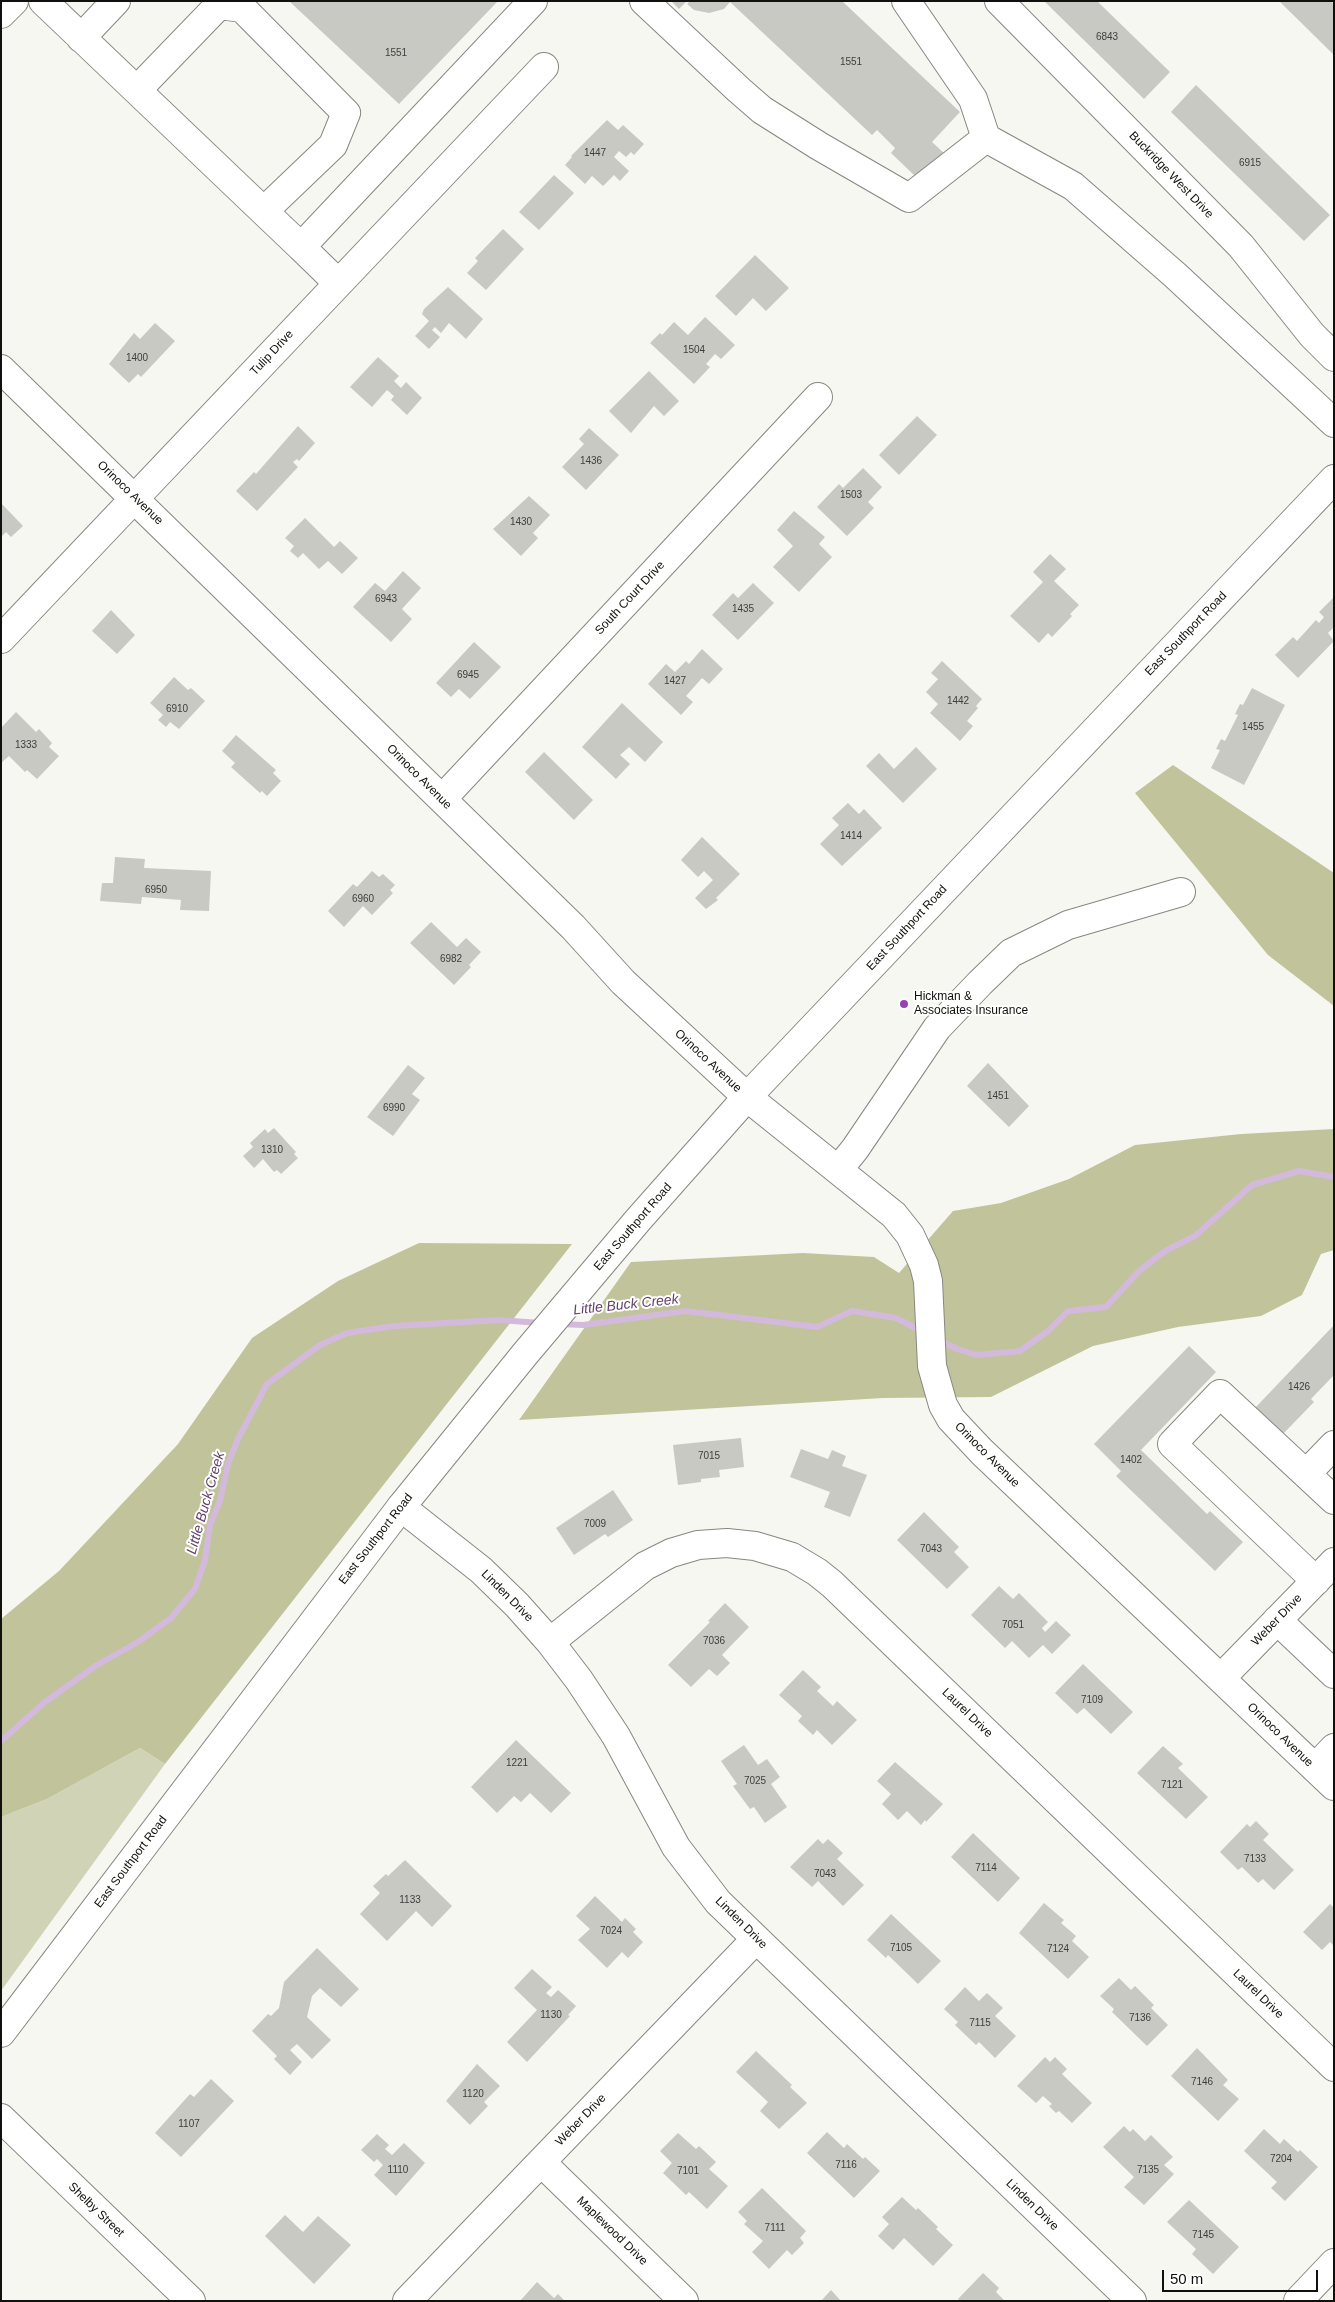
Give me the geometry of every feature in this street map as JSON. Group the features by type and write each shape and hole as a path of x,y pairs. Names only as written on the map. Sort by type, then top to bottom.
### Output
{"street":[{"path":"1,14 14,1"},
{"path":"43,1 302,246 338,284"},
{"path":"82,38 116,1"},
{"path":"302,246 532,1"},
{"path":"644,1 762,110 819,146 909,198 986,138"},
{"path":"906,1 973,99 986,138 1073,186 1175,275 1334,423"},
{"name":"Buckridge West Drive","path":"998,1 1241,246 1312,335 1334,357"},
{"path":"137,90 219,5 242,8 346,113 333,145 264,211"},
{"name":"Tulip Drive","path":"1,639 544,67"},
{"name":"Orinoco Avenue","path":"1,369 573,927 623,982 747,1097 888,1210 906,1228 918,1249 928,1281 932,1366 943,1405 965,1436 1324,1777"},
{"name":"South Court Drive","path":"442,799 818,397"},
{"name":"East Southport Road","path":"1,2033 401,1507 524,1354 582,1286 747,1097 1334,479"},
{"path":"838,1170 937,1028 1011,953 1068,925 1181,892"},
{"path":"1325,1571 1172,1444 1220,1394 1334,1500"},
{"path":"1306,1474 1334,1445"},
{"name":"Linden Drive","path":"401,1507 481,1570 517,1605 550,1642 579,1680 610,1728 660,1822 686,1863 718,1902 1132,2301"},
{"name":"Laurel Drive","path":"550,1642 645,1566 671,1553 698,1545 727,1543 755,1546 792,1557 817,1572 832,1584 1334,2067"},
{"name":"Weber Drive","path":"1221,1678 1325,1571"},
{"path":"1278,1620 1334,1674"},
{"path":"1324,1777 1334,1748"},
{"name":"Weber Drive","path":"407,2301 756,1939"},
{"name":"Shelby Street","path":"1,2118 191,2301"},
{"name":"Maplewood Drive","path":"541,2162 684,2301"},
{"path":"1298,2301 1334,2264"}],"green space":[{"path":"1173,765 1334,873 1334,1006 1268,955 1135,793"},
{"path":"1334,1129 1334,1250 1321,1254 1302,1295 1261,1316 1178,1327 1093,1346 991,1397 883,1398 519,1420 631,1262 803,1253 874,1257 899,1273 953,1211 1001,1203 1069,1179 1135,1145 1241,1134"},
{"path":"419,1243 572,1244 165,1764 140,1748 47,1799 1,1817 1,1619 59,1571 178,1444 252,1338 338,1281"},
{"path":"140,1748 165,1764 1,1991 1,1817 47,1799"}],"building":[{"path":"289,1 498,1 399,104"},
{"path":"671,1 687,1 679,9"},
{"path":"690,1 842,1 960,112 932,142 945,154 915,176 891,153 895,148 877,130 872,135 730,2 724,9 709,13 694,10 687,4"},
{"path":"1044,1 1097,1 1170,72 1144,99"},
{"path":"1279,1 1331,1 1334,4 1334,55"},
{"path":"1196,85 1330,215 1304,241 1171,112"},
{"path":"607,120 618,130 623,125 644,144 634,155 631,152 626,157 619,151 614,157 629,171 620,181 614,175 603,186 592,176 585,184 565,165 571,156"},
{"path":"554,175 574,193 539,230 519,212"},
{"path":"503,229 524,249 486,290 467,273 478,261 475,258"},
{"path":"755,255 789,288 766,311 753,298 736,316 715,296"},
{"path":"448,287 483,319 466,339 449,323 441,333 435,327 432,330 440,337 429,349 415,336 429,321 422,314 424,309"},
{"path":"705,317 735,345 721,359 715,354 706,364 710,367 694,384 650,343 660,333 662,335 674,322 688,335"},
{"path":"155,323 175,341 141,377 138,374 129,383 109,364 134,333 140,339"},
{"path":"378,357 399,376 394,381 401,388 406,382 422,398 407,415 391,400 394,396 387,390 372,407 350,387"},
{"path":"649,371 679,401 664,416 654,406 631,433 609,411"},
{"path":"917,416 937,435 899,475 879,455"},
{"path":"298,426 315,443 299,461 297,459 293,462 298,467 257,511 236,491 254,472 256,474"},
{"path":"589,428 619,455 586,490 562,467 584,444 579,439"},
{"path":"863,468 882,487 868,502 874,508 847,536 817,507 839,484 843,488"},
{"path":"529,496 550,515 533,533 538,538 521,556 493,529"},
{"path":"1,503 23,526 11,537 6,532 1,537"},
{"path":"794,511 825,537 819,544 832,557 799,592 773,567 793,546 777,530"},
{"path":"305,518 334,547 340,541 358,558 342,574 328,561 319,569 303,553 298,558 290,551 294,546 285,538"},
{"path":"1050,554 1066,569 1054,581 1079,605 1070,614 1072,616 1052,637 1048,633 1039,643 1010,616 1043,582 1033,572"},
{"path":"403,571 421,588 402,609 412,619 391,642 353,607 375,583 385,591"},
{"path":"753,583 774,603 738,640 712,615 733,593 738,598"},
{"path":"1334,597 1334,627 1328,633 1334,641 1298,678 1275,655 1293,637 1297,641 1316,620 1319,623 1324,617 1319,612"},
{"path":"111,610 135,635 117,654 92,631"},
{"path":"474,642 501,667 470,699 459,689 451,697 436,683"},
{"path":"702,649 723,669 709,684 702,678 686,696 693,702 681,715 648,684 666,664 675,672 686,661 689,664"},
{"path":"942,661 982,699 976,706 978,708 967,721 973,726 960,741 930,713 938,704 926,692 938,679 931,673"},
{"path":"174,677 188,690 191,688 205,701 179,729 170,722 166,727 158,720 163,715 150,703"},
{"path":"1252,688 1285,705 1244,785 1211,768 1220,750 1216,749 1221,739 1225,741 1238,715 1235,714 1240,704 1243,705"},
{"path":"622,703 663,742 645,762 629,747 620,755 630,764 616,779 582,747"},
{"path":"16,712 36,732 39,729 52,743 49,747 59,756 37,779 27,770 25,772 9,756 1,763 1,728"},
{"path":"236,735 276,770 273,773 281,781 267,796 262,791 260,793 231,767 235,763 222,751"},
{"path":"916,747 937,769 903,803 866,766 879,753 894,769"},
{"path":"544,752 593,800 574,820 525,772"},
{"path":"848,803 859,814 864,809 882,828 842,866 820,844 839,825 832,818"},
{"path":"702,837 740,874 716,898 718,900 706,909 695,898 713,880 704,871 698,877 681,860"},
{"path":"115,857 145,859 144,868 211,871 209,911 180,910 181,900 142,897 141,904 100,901 102,883 113,883"},
{"path":"372,871 379,877 383,874 395,885 390,890 393,893 372,915 363,906 344,927 328,911 353,884 357,887"},
{"path":"431,922 457,947 466,938 481,952 469,965 471,967 454,985 410,943"},
{"path":"988,1063 1029,1106 1009,1127 967,1086"},
{"path":"408,1065 425,1078 412,1094 420,1100 393,1136 367,1117"},
{"path":"274,1128 296,1152 294,1154 298,1158 281,1174 277,1170 274,1172 263,1159 254,1168 243,1156 253,1147 250,1143 265,1129 268,1133"},
{"path":"1334,1325 1334,1375 1311,1399 1314,1402 1283,1434 1255,1408"},
{"path":"1189,1346 1216,1372 1141,1450 1207,1514 1210,1511 1243,1542 1215,1571 1116,1476 1121,1471 1094,1444"},
{"path":"741,1438 744,1467 719,1470 720,1477 701,1479 701,1482 678,1485 673,1445"},
{"path":"801,1449 828,1459 832,1450 846,1456 842,1466 867,1475 850,1517 824,1507 830,1492 790,1477"},
{"path":"613,1490 633,1520 608,1537 605,1534 574,1555 556,1528"},
{"path":"924,1512 959,1547 954,1552 969,1567 947,1589 897,1540"},
{"path":"999,1586 1013,1599 1019,1593 1048,1622 1042,1628 1045,1632 1056,1621 1071,1635 1052,1654 1043,1645 1029,1658 1012,1641 1005,1648 971,1615"},
{"path":"725,1603 749,1627 722,1655 730,1663 717,1676 709,1669 691,1687 668,1665 710,1622 708,1621"},
{"path":"1083,1664 1133,1712 1111,1734 1084,1708 1077,1714 1055,1693"},
{"path":"803,1670 821,1687 817,1691 833,1706 837,1701 857,1720 832,1745 817,1730 813,1735 798,1721 802,1716 779,1695"},
{"path":"516,1740 571,1793 551,1813 530,1793 521,1802 514,1796 497,1813 471,1787"},
{"path":"744,1745 758,1765 767,1759 780,1777 771,1784 787,1807 765,1823 754,1807 750,1809 733,1786 737,1784 721,1761"},
{"path":"1163,1746 1183,1764 1178,1768 1208,1797 1186,1819 1137,1773"},
{"path":"895,1762 943,1804 921,1825 907,1811 898,1820 882,1804 891,1794 877,1781"},
{"path":"1256,1821 1269,1834 1263,1840 1294,1870 1274,1890 1263,1879 1258,1883 1242,1867 1238,1870 1220,1852 1247,1824 1250,1827"},
{"path":"973,1833 1020,1878 998,1902 951,1857"},
{"path":"818,1839 823,1844 828,1839 843,1853 837,1859 864,1885 843,1906 818,1881 812,1887 790,1867"},
{"path":"405,1860 452,1906 432,1927 416,1911 387,1941 360,1914 380,1893 373,1886 386,1874 388,1876"},
{"path":"595,1896 622,1922 625,1918 636,1929 633,1932 643,1942 628,1958 622,1952 607,1968 578,1940 590,1929 576,1916"},
{"path":"1044,1903 1064,1920 1061,1923 1076,1936 1072,1941 1089,1957 1068,1979 1019,1933"},
{"path":"1330,1904 1334,1908 1334,1946 1330,1942 1322,1950 1303,1932"},
{"path":"891,1914 941,1961 918,1984 888,1955 886,1958 867,1940"},
{"path":"317,1948 359,1989 341,2007 320,1988 312,1996 307,2017 331,2040 312,2059 297,2044 290,2050 302,2062 290,2075 274,2059 277,2056 252,2031 268,2014 271,2016 279,2008 284,1982"},
{"path":"532,1969 552,1987 546,1993 551,1997 558,1990 576,2006 568,2015 570,2016 527,2062 507,2042 537,2010 514,1988"},
{"path":"1119,1978 1131,1990 1135,1986 1154,2005 1151,2008 1168,2025 1147,2046 1112,2012 1114,2009 1100,1996"},
{"path":"965,1987 979,2001 987,1993 1003,2008 995,2016 1016,2036 995,2058 979,2042 976,2045 955,2025 958,2022 944,2009"},
{"path":"1197,2048 1228,2080 1223,2085 1239,2099 1218,2121 1171,2076"},
{"path":"756,2051 792,2085 790,2087 807,2103 779,2129 760,2111 768,2102 736,2072"},
{"path":"1045,2057 1050,2062 1055,2057 1067,2069 1062,2074 1092,2103 1072,2123 1059,2111 1056,2113 1049,2106 1052,2104 1043,2096 1036,2103 1017,2086"},
{"path":"477,2064 500,2086 484,2102 488,2106 470,2125 446,2101"},
{"path":"211,2079 234,2101 181,2157 155,2133 190,2094 194,2097"},
{"path":"1124,2126 1130,2132 1133,2129 1145,2141 1151,2135 1173,2157 1164,2165 1174,2174 1144,2205 1124,2187 1134,2177 1103,2147"},
{"path":"1264,2129 1280,2144 1284,2139 1298,2152 1300,2150 1318,2167 1285,2201 1271,2188 1277,2182 1244,2151"},
{"path":"827,2132 844,2148 847,2144 880,2171 854,2198 807,2153"},
{"path":"678,2133 696,2149 699,2146 716,2162 709,2169 728,2186 707,2209 689,2192 686,2195 663,2173 672,2163 660,2151"},
{"path":"377,2134 389,2145 385,2149 392,2155 404,2143 425,2163 396,2196 374,2175 383,2165 377,2159 374,2162 361,2150"},
{"path":"762,2188 806,2231 800,2238 804,2243 792,2255 787,2250 769,2269 752,2252 763,2241 744,2224 747,2221 738,2212"},
{"path":"902,2197 916,2210 918,2208 953,2245 933,2266 904,2238 893,2250 878,2236 889,2224 882,2217"},
{"path":"1189,2200 1239,2247 1213,2274 1192,2254 1196,2249 1167,2222"},
{"path":"285,2215 303,2232 318,2216 351,2245 314,2284 265,2236"},
{"path":"983,2273 999,2288 996,2292 1005,2301 960,2301 958,2299"},
{"path":"537,2282 554,2298 558,2294 565,2301 520,2301"},
{"path":"831,2290 841,2301 821,2301"}],"waterway":[{"name":"Little Buck Creek","path":"939,1340 957,1349 977,1355 1020,1351 1048,1331 1068,1311 1106,1307 1139,1271 1165,1251 1195,1236 1252,1185 1299,1171 1334,1177"},
{"name":"Little Buck Creek","path":"560,1324 583,1325 686,1311 817,1327 852,1311 896,1318 923,1332"},
{"name":"Little Buck Creek","path":"1,1741 45,1702 97,1665 138,1642 171,1618 195,1589 205,1560 210,1525 220,1501 228,1464 238,1439 267,1384 320,1345 347,1333 394,1326 499,1320 540,1323"}],"place":[{"name":"Hickman & Associates Insurance","path":"904,1004"}]}
